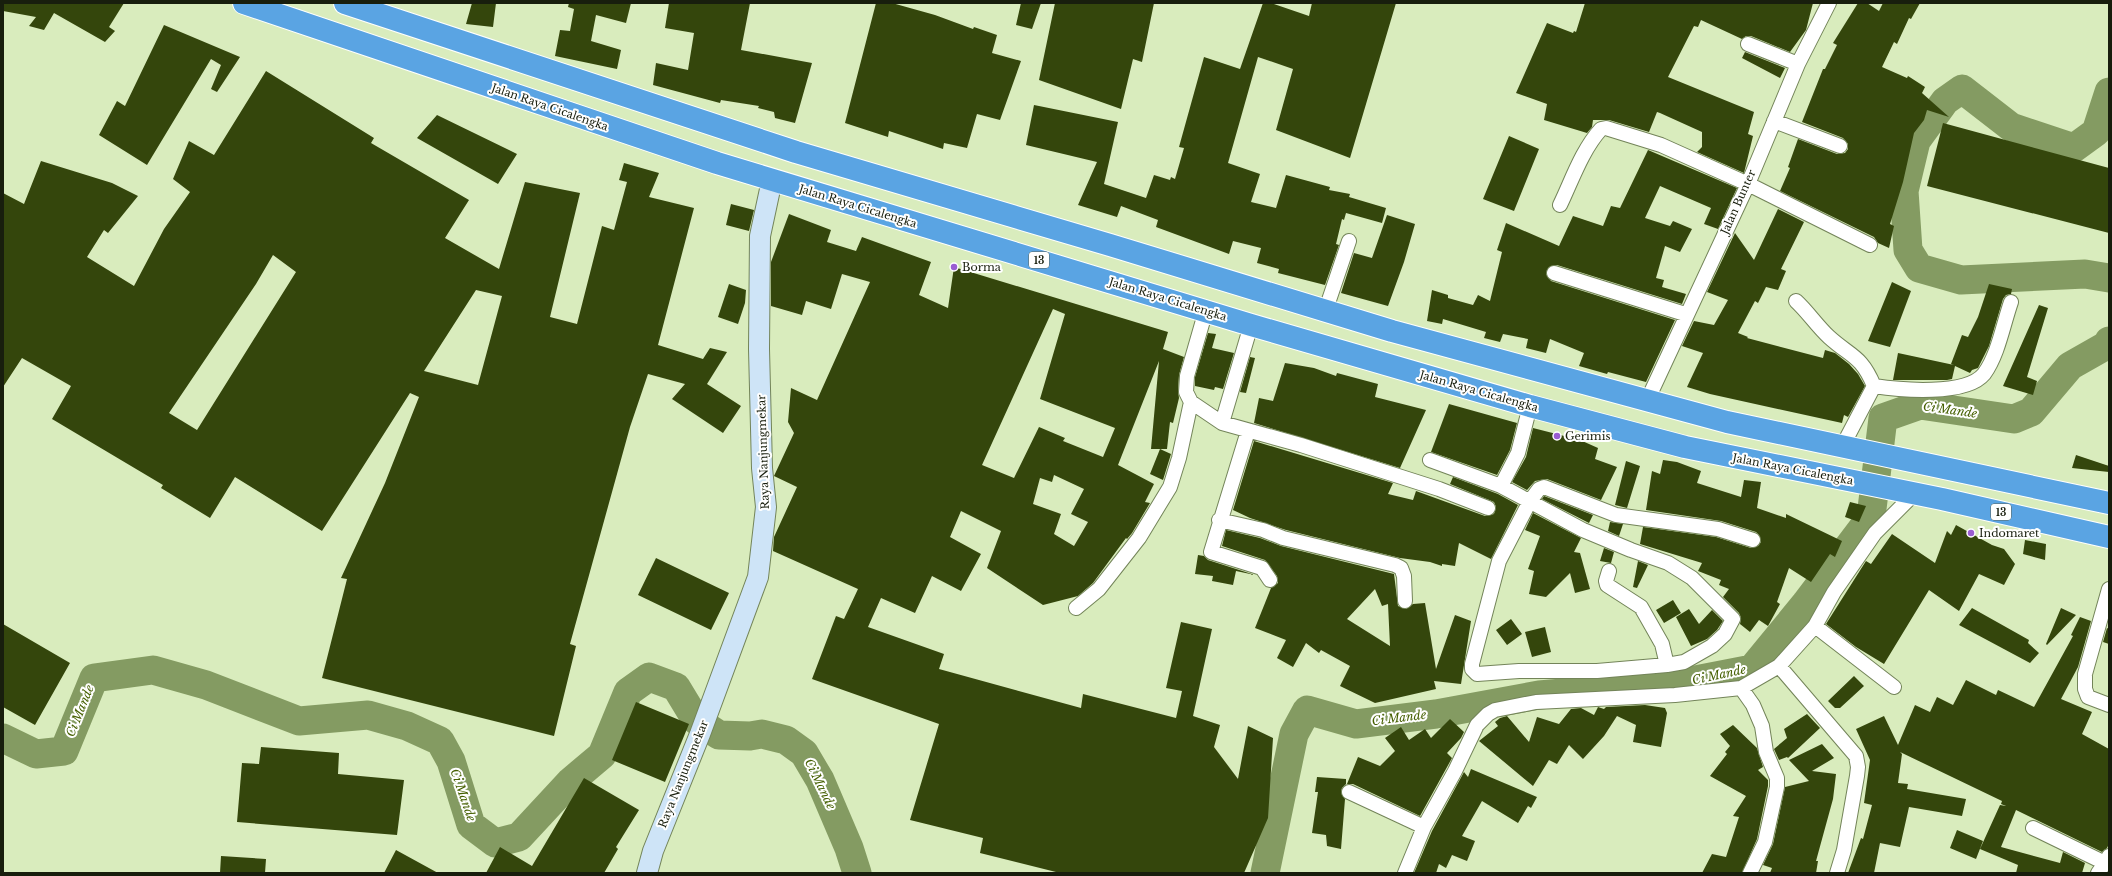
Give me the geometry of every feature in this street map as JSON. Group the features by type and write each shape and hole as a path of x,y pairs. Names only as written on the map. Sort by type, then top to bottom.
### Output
{"highway":[{"name":"Jalan Raya Cicalengka","path":"244,3 604,126 772,180 1530,406 1685,447 1942,499 2109,537"},
{"path":"345,3 796,152 1110,245 1326,312 1727,422 2109,503"},
{"path":"1819,474 1841,447"},
{"path":"1942,499 1948,470"}],"street":[{"name":"Jalan Bunter","path":"1647,401 1685,314 1748,184 1798,64 1829,3"},
{"path":"1748,44 1798,64"},
{"path":"1774,121 1840,146"},
{"path":"1560,205 1578,166 1595,135 1600,129 1606,128 1661,144 1748,184 1870,246"},
{"name":"Raya Nanjungmekar","path":"647,873 652,851 700,734 758,577 766,507 762,468 759,349 760,236 772,180"},
{"path":"1326,312 1349,241"},
{"path":"1554,273 1685,314"},
{"path":"1796,301 1829,337 1861,362 1867,369 1874,386"},
{"path":"1874,386 1948,390 1960,388 1975,380 1985,373 1995,350 2011,302"},
{"path":"1206,310 1187,376 1186,392 1191,402 1222,423 1301,445 1418,482 1488,508"},
{"path":"1222,423 1251,324"},
{"path":"1841,447 1874,386"},
{"path":"1076,608 1104,583 1138,538 1170,487 1179,458 1191,402"},
{"path":"1501,486 1518,453 1530,406"},
{"path":"1248,431 1210,552 1262,568 1270,580"},
{"path":"1430,460 1501,486 1530,501 1583,530 1631,550 1668,563 1692,578 1732,618 1732,623 1725,634 1712,646 1684,662 1667,665 1596,671 1519,671 1477,674 1474,672 1472,664 1499,561 1530,501 1539,489 1547,487 1616,515 1718,529 1753,540"},
{"path":"1405,873 1424,827 1455,770 1477,725 1495,710 1536,702 1675,695 1741,688 1779,666 1815,626 1834,592 1875,533 1914,494"},
{"path":"1219,520 1263,530 1283,538 1395,565 1401,568 1404,576 1405,602"},
{"path":"1608,571 1606,581 1607,585 1641,608 1662,644 1667,665"},
{"path":"2109,589 2085,674 2085,681 2088,697 2109,705"},
{"path":"1815,626 1894,687"},
{"path":"1779,666 1856,756 1858,767 1857,776 1844,850 1837,873"},
{"path":"1741,688 1754,705 1762,726 1766,752 1777,778 1778,787 1765,842 1750,873"},
{"path":"1349,792 1424,827"},
{"path":"2033,828 2104,864"}],"building":[{"path":"3,3 124,3 109,27 115,31 105,42 54,13 44,30 29,26 36,17 3,11"},
{"path":"472,3 496,3 493,27 466,24"},
{"path":"569,3 631,3 626,23 596,15 591,41 621,50 617,69 555,56 560,30 570,31 574,9 568,7"},
{"path":"669,3 750,3 741,50 812,63 795,123 775,118 774,112 758,108 759,106 721,100 720,103 653,85 656,63 688,70 694,33 665,28"},
{"path":"876,3 892,3 935,15 973,29 974,27 997,35 992,53 1021,61 1000,120 977,114 967,148 944,143 943,149 889,131 888,137 845,123"},
{"path":"1021,3 1041,3 1032,29 1016,25"},
{"path":"1055,3 1154,3 1142,62 1133,59 1121,109 1039,80"},
{"path":"1263,3 1271,3 1309,16 1312,3 1396,3 1350,158 1276,130 1293,69 1258,57 1228,163 1260,174 1251,202 1276,208 1286,175 1330,187 1329,190 1350,194 1349,197 1386,208 1382,223 1346,213 1344,220 1342,219 1336,244 1339,245 1325,285 1278,273 1279,269 1257,263 1261,248 1233,241 1229,254 1156,227 1158,220 1121,206 1117,217 1078,205 1097,162 1026,145 1034,105 1118,122 1104,184 1146,198 1154,175 1170,180 1171,177 1175,179 1184,148 1179,147 1204,57 1240,69"},
{"path":"1585,3 1813,3 1806,30 1790,52 1751,36 1746,36 1742,39 1701,20 1698,27 1694,26 1668,77 1754,112 1748,134 1753,136 1744,173 1697,152 1702,147 1702,132 1660,113 1657,112 1649,132 1609,120 1593,120 1592,127 1587,133 1544,120 1547,104 1516,93 1547,23 1573,33 1574,31 1576,32"},
{"path":"1858,3 1867,3 1879,11 1883,3 1920,3 1911,19 1909,18 1897,44 1894,42 1882,67 1907,78 1908,76 1925,87 1922,93 1949,117 1927,110 1924,120 1914,133 1903,182 1890,224 1894,226 1889,248 1878,243 1874,237 1780,191 1790,168 1788,167 1798,139 1837,154 1845,153 1848,149 1848,144 1843,138 1802,122 1823,69 1825,69 1837,45 1833,43"},
{"path":"164,25 240,57 217,92 211,89 221,65 211,59 147,165 99,135 117,101 125,106"},
{"path":"1745,52 1785,68 1780,78 1742,58"},
{"path":"266,71 374,138 371,143 469,200 445,238 499,269 525,182 580,193 550,317 577,324 602,226 614,230 627,182 619,180 624,163 659,173 649,197 694,208 658,345 703,359 710,348 727,352 707,384 741,406 723,433 672,399 685,384 648,374 630,427 570,644 576,646 554,736 322,678 347,579 341,578 385,483 419,397 410,393 322,531 235,477 210,518 161,488 163,485 52,419 71,386 22,358 3,387 3,193 24,204 41,161 112,183 138,196 108,233 104,230 87,257 134,286 164,229 190,192 173,179 189,141 214,155","holes":["273,255 296,272 197,430 169,413 256,284","476,290 502,296 478,385 424,371"]},
{"path":"437,115 517,154 498,184 417,138"},
{"path":"1943,123 2109,168 2109,233 1927,186"},
{"path":"1509,136 1539,149 1514,211 1483,199"},
{"path":"1648,150 1737,188 1718,229 1704,224 1711,208 1660,186 1645,218 1670,226 1673,221 1692,229 1680,252 1665,246 1656,278 1664,280 1662,287 1686,294 1682,304 1557,265 1549,267 1546,274 1551,281 1675,320 1646,382 1608,372 1607,374 1579,366 1584,353 1550,339 1546,353 1526,348 1528,339 1503,334 1500,342 1484,338 1486,332 1443,319 1442,324 1427,321 1432,290 1448,295 1448,298 1473,305 1478,295 1490,301 1502,252 1497,250 1506,223 1559,246 1573,216 1603,226 1611,206 1620,208"},
{"path":"731,204 754,210 749,231 726,225"},
{"path":"1778,209 1804,222 1781,269 1786,271 1778,290 1766,287 1758,303 1755,301 1738,333 1748,337 1747,338 1823,358 1825,350 1835,353 1849,364 1858,374 1865,386 1848,417 1844,415 1842,423 1710,394 1687,387 1703,353 1682,346 1694,321 1714,325 1728,300 1707,292 1735,233 1754,260"},
{"path":"789,214 831,230 827,242 856,251 862,237 931,262 919,295 948,308 954,267 1168,332 1163,349 1184,357 1179,375 1179,398 1173,423 1170,422 1167,449 1151,449 1159,361 1118,465 1154,484 1145,502 1150,503 1132,533 1127,539 1126,538 1093,583 1078,596 1043,605 987,568 1001,531 961,511 950,537 981,554 961,591 932,576 915,613 881,598 868,627 944,654 939,669 1081,708 1083,694 1176,718 1182,691 1166,688 1181,622 1212,629 1193,716 1220,725 1214,747 1238,779 1248,726 1273,738 1268,818 1244,873 1060,873 980,853 983,838 910,820 939,724 812,679 836,616 844,619 858,589 773,551 774,537 797,487 774,476 794,433 788,422 791,388 817,400 870,282 842,274 831,309 806,301 802,315 771,306 771,262","holes":["1053,309 1065,314 1040,399 1115,428 1103,457 1063,441 1065,438 1039,427 1014,478 982,465","1054,475 1084,489 1071,514 1088,522 1074,546 1054,534 1061,514 1033,504 1040,478 1052,482"]},
{"path":"1387,215 1415,224 1404,262 1388,306 1341,293 1354,253 1372,258"},
{"path":"1892,282 1911,291 1890,347 1868,341"},
{"path":"729,284 746,290 745,303 738,324 718,317"},
{"path":"1989,284 2012,289 2011,294 2006,295 2003,299 1989,346 1978,368 1972,370 1970,373 1955,366 1952,379 1947,380 1893,380 1898,353 1954,365 1951,364 1962,335 1968,337 1978,317"},
{"path":"2039,305 2048,308 2027,377 2037,381 2033,395 2003,386"},
{"path":"1208,333 1216,334 1212,348 1234,353 1223,389 1215,387 1214,390 1195,386 1195,377"},
{"path":"1250,357 1255,358 1246,393 1240,392"},
{"path":"1285,363 1314,368 1336,376 1337,373 1378,384 1375,397 1426,410 1400,468 1254,423 1259,398 1273,401"},
{"path":"1449,404 1517,423 1510,450 1497,475 1431,452"},
{"path":"1533,428 1580,440 1598,448 1595,459 1617,467 1601,500 1547,479 1535,481 1527,490 1512,482 1526,457"},
{"path":"1254,441 1393,483 1388,494 1413,500 1416,491 1485,516 1494,514 1496,507 1494,502 1450,484 1453,477 1498,494 1518,505 1491,559 1459,543 1455,566 1442,564 1442,566 1430,562 1400,558 1286,530 1250,518 1233,510"},
{"path":"1160,449 1171,454 1163,480 1150,474"},
{"path":"2076,455 2109,466 2109,472 2072,468"},
{"path":"1663,460 1677,462 1701,471 1697,483 1741,497 1744,480 1761,482 1757,508 1786,518 1786,514 1842,541 1835,557 1830,554 1811,582 1789,568 1777,602 1780,604 1768,626 1759,620 1750,632 1740,624 1741,618 1739,613 1723,597 1729,589 1719,585 1721,580 1698,571 1702,563 1640,544 1643,527 1716,537 1751,548 1758,546 1761,542 1759,535 1756,532 1721,521 1646,510 1652,471 1660,474"},
{"path":"1626,461 1640,466 1627,508 1615,505"},
{"path":"1544,496 1593,515 1589,523 1542,499"},
{"path":"1850,502 1866,506 1859,522 1845,517"},
{"path":"1533,513 1581,538 1574,552 1580,553 1590,589 1575,593 1570,573 1546,597 1529,594 1534,571 1528,569 1540,536 1525,530"},
{"path":"1610,522 1623,524 1619,536 1608,531"},
{"path":"1956,525 1992,545 2004,549 2015,564 2004,585 1979,574 1959,611 1929,590 1884,664 1856,647 1826,624 1866,561 1871,564 1892,534 1935,563 1947,531 1951,535"},
{"path":"1226,530 1260,538 1281,546 1394,574 1398,606 1406,609 1413,604 1425,603 1436,669 1455,615 1471,621 1461,684 1434,681 1436,689 1375,703 1340,686 1350,666 1321,650 1319,653 1306,643 1293,667 1277,658 1286,640 1255,628 1271,588 1278,583 1277,576 1265,560 1222,546","holes":["1375,589 1382,606 1388,604 1390,646 1347,619"]},
{"path":"2025,540 2046,544 2045,560 2023,554"},
{"path":"1604,548 1614,552 1611,563 1600,561"},
{"path":"1198,555 1204,556 1208,560 1255,575 1236,571 1233,585 1212,581 1213,576 1195,574"},
{"path":"656,558 729,593 711,630 638,595"},
{"path":"1638,561 1648,565 1637,588 1633,587"},
{"path":"1673,600 1681,613 1664,623 1656,610"},
{"path":"1972,608 2029,640 2028,643 2039,653 2030,663 1959,625"},
{"path":"2061,608 2076,615 2047,645 2046,644"},
{"path":"1689,609 1699,624 1712,610 1723,621 1717,630 1707,639 1691,646 1676,617"},
{"path":"2080,617 2091,621 2078,667 2061,699 2092,712 2082,734 2109,749 2109,844 2107,848 2102,852 2016,810 2001,847 2060,863 2063,852 2085,863 2082,873 2016,873 2018,865 1980,849 2000,805 2006,806 2001,804 2002,801 1900,752 1902,754 1898,783 1908,784 1907,789 1966,799 1962,816 1909,807 1900,847 1880,843 1874,873 1848,873 1861,838 1863,839 1872,805 1864,803 1870,760 1856,729 1884,716 1898,745 1915,705 1930,712 1937,697 1953,705 1966,680 1996,695 1998,690 2034,707 2073,636 2071,635"},
{"path":"1511,619 1522,634 1507,645 1496,630"},
{"path":"3,624 70,663 35,725 3,707"},
{"path":"1545,627 1551,652 1532,657 1525,632"},
{"path":"2107,628 2109,629 2109,644 2103,642"},
{"path":"1854,676 1864,686 1840,708 1835,708 1828,701"},
{"path":"636,702 689,724 665,782 612,760"},
{"path":"1645,705 1665,708 1667,713 1661,747 1633,742 1636,725 1617,716 1604,736 1583,759 1569,745 1557,764 1549,760 1533,786 1479,741 1498,726 1495,722 1500,718 1507,716 1529,742 1537,717 1559,724 1571,709 1581,708 1594,715 1598,707 1604,709 1606,707"},
{"path":"1807,714 1820,728 1788,758 1779,760 1774,749 1787,738 1784,729"},
{"path":"1450,719 1464,732 1461,738 1447,753 1452,758 1420,816 1353,784 1347,784 1358,757 1380,766 1395,751 1385,738 1401,727 1409,740 1425,729 1431,738"},
{"path":"1733,725 1757,748 1763,767 1758,770 1768,780 1757,839 1742,873 1702,873 1712,854 1726,857 1739,817 1733,816 1746,796 1710,776 1727,754 1725,752 1730,746 1720,734"},
{"path":"1822,744 1834,758 1812,771 1836,774 1833,799 1816,861 1818,861 1816,873 1770,873 1772,868 1763,865 1773,844 1785,787 1809,781 1789,760"},
{"path":"261,747 339,753 338,774 404,780 397,835 237,822 242,763 259,764"},
{"path":"1471,769 1537,797 1531,808 1528,806 1518,823 1482,801 1462,836 1475,841 1467,861 1452,855 1446,868 1439,864 1436,873 1414,873 1432,831 1464,772 1468,777"},
{"path":"1317,777 1346,779 1346,784 1342,788 1341,792 1345,799 1341,849 1327,846 1326,835 1312,833 1318,792 1315,792"},
{"path":"584,778 639,810 616,847 618,849 604,873 486,873 500,847 532,866"},
{"path":"1957,830 1983,841 1976,859 1950,848"},
{"path":"396,850 438,873 384,873"},
{"path":"221,856 266,859 265,873 220,873"}],"waterway":[{"name":"Ci Mande","path":"2109,92 2096,132 2074,148 2011,127 1962,89 1945,101 1916,141 1904,191 1908,250 1919,268 1961,280 2085,274 2109,278"},
{"name":"Ci Mande","path":"1265,873 1294,734 1307,710 1356,724 1436,714 1539,695 1680,683 1752,669 1806,603 1871,517 1883,418 1920,405 2014,419 2031,412 2070,366 2107,345 2109,341"},
{"name":"Ci Mande","path":"3,738 36,754 64,751 94,678 153,670 206,685 299,721 368,715 407,726 440,741 451,761 471,825 495,843 519,837 570,782 602,755 628,692 649,677 676,687 696,720 719,735 750,736 762,734 786,740 804,753 820,780 849,848 857,873"}],"place":[{"name":"Borma","path":"954,267"},
{"name":"Gerimis","path":"1557,436"},
{"name":"Indomaret","path":"1971,533"}]}
